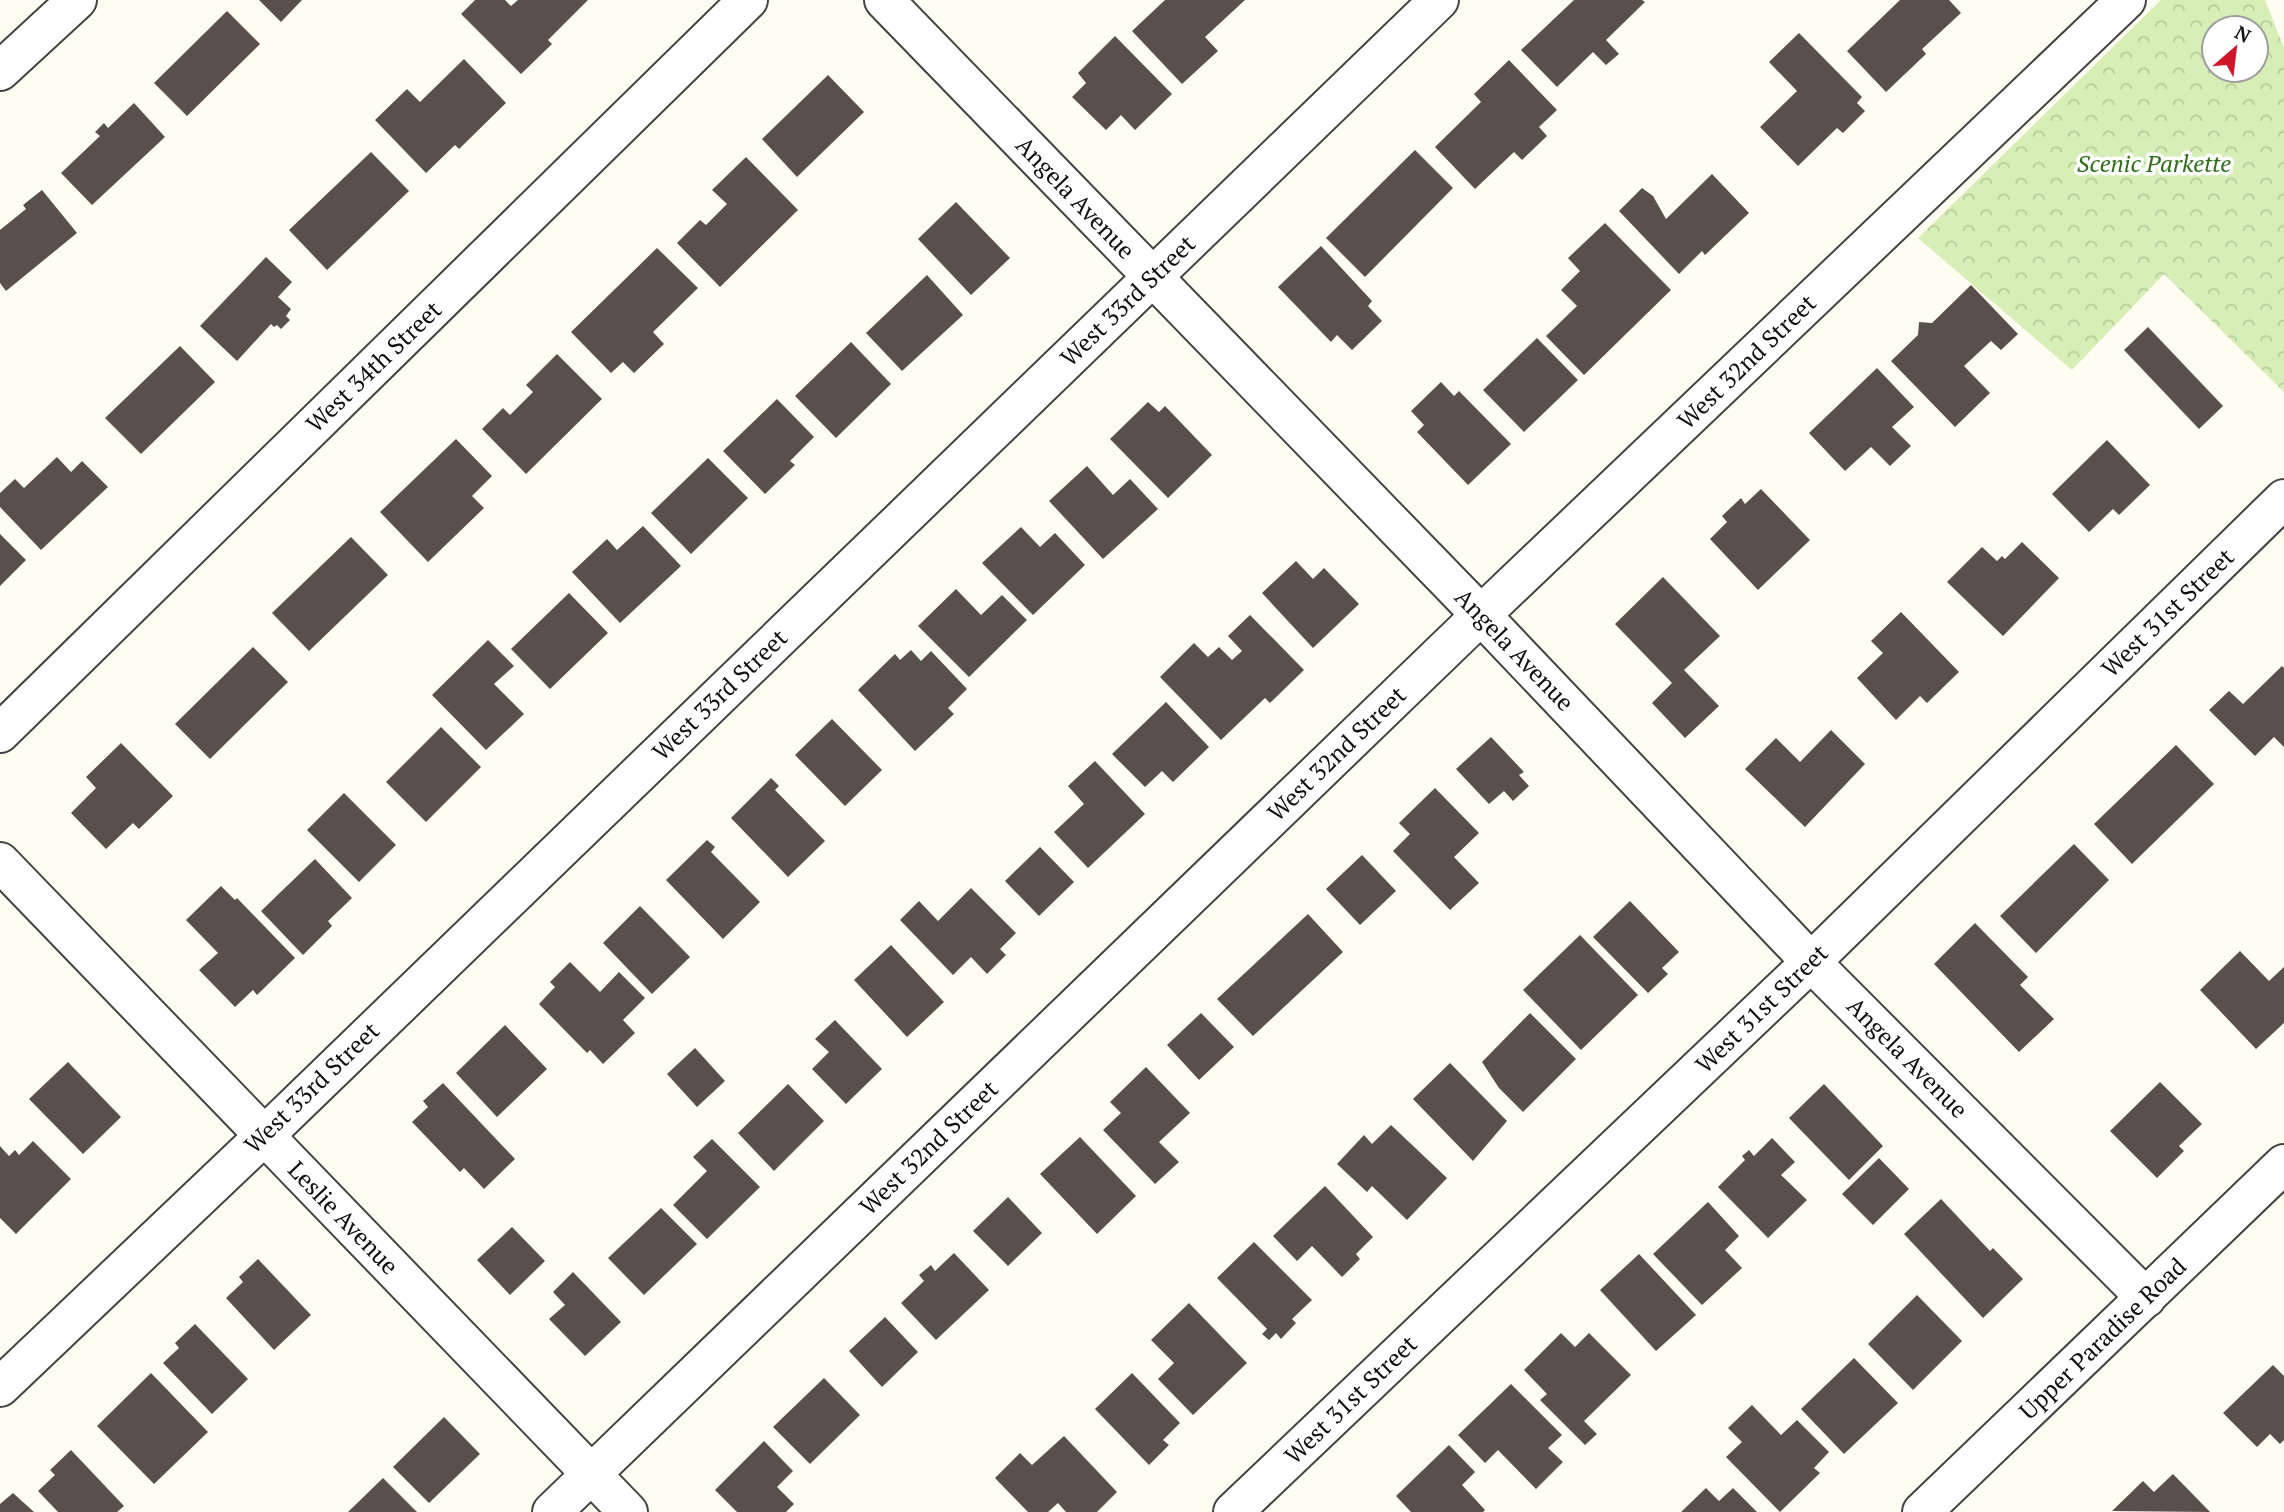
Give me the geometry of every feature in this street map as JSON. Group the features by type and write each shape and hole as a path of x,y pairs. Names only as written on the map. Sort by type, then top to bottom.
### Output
{"street":[{"path":"0,71 77,0"},
{"name":"West 34th Street","path":"0,733 748,0"},
{"name":"Angela Avenue","path":"884,0 1480,615 1811,962 2146,1298"},
{"name":"West 33rd Street","path":"0,1387 264,1136 1439,0"},
{"name":"West 32nd Street","path":"552,1512 1480,615 2126,0"},
{"name":"West 31st Street","path":"1233,1512 1811,962 2284,499"},
{"name":"Leslie Avenue","path":"0,862 628,1512"},
{"name":"Upper Paradise Road","path":"1922,1512 2284,1164"}],"green space":[{"name":"Scenic Parkette","path":"2161,0 2265,0 2284,48 2284,392 2164,274 2072,370 1918,238"}],"building":[{"path":"259,0 302,0 281,22"},
{"path":"475,0 505,0 511,6 518,0 588,0 548,40 552,44 521,74 461,14"},
{"path":"1165,0 1245,0 1205,37 1218,51 1182,84 1132,31"},
{"path":"1574,0 1645,2 1606,40 1619,54 1606,65 1593,52 1557,87 1521,50"},
{"path":"1900,0 1949,0 1961,13 1922,49 1926,54 1886,92 1847,51"},
{"path":"227,11 260,44 187,116 154,83"},
{"path":"1799,33 1862,97 1857,103 1865,111 1843,133 1837,128 1798,166 1760,127 1797,91 1769,62"},
{"path":"1115,36 1172,94 1135,130 1121,115 1106,130 1072,97 1086,83 1078,73"},
{"path":"464,59 506,103 459,149 455,145 426,173 375,120 407,89 420,102"},
{"path":"1509,60 1557,110 1539,127 1547,136 1522,160 1514,152 1475,189 1435,147 1481,102 1474,94"},
{"path":"828,75 864,112 797,177 762,139"},
{"path":"134,103 165,137 92,205 61,173 100,136 95,132 104,123 108,128"},
{"path":"1415,150 1453,188 1365,277 1326,238"},
{"path":"371,152 409,191 327,270 289,230"},
{"path":"746,157 798,210 720,287 677,243 700,220 706,225 727,204 712,190"},
{"path":"1712,174 1749,213 1705,255 1702,251 1679,274 1619,211 1642,188 1653,196 1666,219"},
{"path":"42,190 77,233 6,291 0,283 0,230 26,209 23,205"},
{"path":"956,202 1010,258 971,295 918,239"},
{"path":"1605,223 1671,290 1584,375 1546,336 1577,306 1561,290 1580,271 1568,258"},
{"path":"1321,246 1372,301 1368,306 1382,321 1352,350 1337,335 1331,342 1278,287"},
{"path":"657,248 698,288 653,332 664,344 634,373 623,362 611,373 571,332"},
{"path":"266,257 292,282 278,297 291,309 286,316 290,320 281,329 271,324 237,361 200,326"},
{"path":"927,275 963,315 902,371 866,333"},
{"path":"1971,285 2018,334 2001,350 1991,341 1964,366 1990,393 1955,427 1891,361 1918,335 1919,322 1932,323"},
{"path":"2148,327 2223,406 2199,429 2124,350"},
{"path":"1537,338 1578,380 1524,432 1483,390"},
{"path":"851,342 891,384 836,438 795,396"},
{"path":"180,346 215,382 141,454 105,418"},
{"path":"557,354 602,399 526,474 482,429 503,408 510,415 533,392 526,385"},
{"path":"1877,368 1914,407 1892,427 1911,446 1890,466 1871,447 1845,471 1809,433"},
{"path":"1441,382 1454,396 1459,391 1511,444 1468,485 1417,432 1424,425 1411,411"},
{"path":"777,399 814,437 790,461 795,465 765,494 723,451"},
{"path":"1148,402 1159,412 1165,406 1212,455 1168,498 1110,439"},
{"path":"456,439 492,476 472,496 484,508 428,562 380,512"},
{"path":"2107,440 2150,485 2119,515 2113,509 2089,532 2052,494"},
{"path":"57,457 71,472 82,461 108,487 41,550 0,507 0,493 15,479 24,488"},
{"path":"708,458 748,498 691,554 651,513"},
{"path":"1087,466 1113,495 1130,479 1158,509 1103,559 1049,501"},
{"path":"1761,489 1810,540 1758,590 1710,539 1727,522 1722,516 1741,498 1745,504"},
{"path":"643,526 681,566 620,623 572,572 607,539 617,550"},
{"path":"1021,527 1040,547 1055,533 1085,565 1033,615 982,563"},
{"path":"0,534 26,560 0,586"},
{"path":"351,537 388,575 309,651 272,613"},
{"path":"2022,542 2059,578 2003,636 1947,582 1982,547 1997,561 2002,556 2005,559"},
{"path":"1296,561 1313,579 1324,568 1359,604 1313,648 1262,593"},
{"path":"1663,577 1720,636 1684,670 1719,706 1685,738 1652,703 1672,683 1615,624"},
{"path":"956,589 981,615 1002,595 1027,620 969,677 918,626"},
{"path":"569,593 608,633 550,689 511,649"},
{"path":"1901,612 1959,672 1927,703 1920,696 1896,720 1857,678 1883,653 1871,641"},
{"path":"1250,615 1304,670 1270,703 1265,698 1221,740 1160,677 1194,643 1208,657 1219,647 1232,660 1242,651 1228,636"},
{"path":"488,640 514,666 494,684 524,714 486,750 432,695"},
{"path":"253,647 288,682 210,759 175,724"},
{"path":"911,650 921,661 931,651 967,689 948,708 954,714 915,751 858,690 895,654 900,660"},
{"path":"2282,666 2284,747 2274,737 2255,756 2209,710 2229,691 2243,704"},
{"path":"1166,702 1209,747 1173,782 1162,771 1145,787 1112,754"},
{"path":"832,719 882,770 845,806 795,755"},
{"path":"441,727 481,767 426,822 386,782"},
{"path":"1831,730 1865,764 1805,827 1745,769 1776,738 1800,762"},
{"path":"1491,737 1524,772 1519,775 1529,786 1513,801 1504,791 1489,804 1456,769"},
{"path":"121,743 173,796 139,829 133,823 106,849 71,813 96,788 86,777"},
{"path":"2176,745 2214,784 2132,864 2094,824"},
{"path":"1095,761 1145,814 1088,868 1054,832 1084,804 1068,786"},
{"path":"771,778 779,786 775,790 825,841 788,877 731,818"},
{"path":"1435,788 1479,833 1454,857 1479,883 1450,910 1393,851 1410,834 1399,823"},
{"path":"344,793 396,845 359,882 307,830"},
{"path":"707,840 715,847 711,852 760,902 723,939 666,880"},
{"path":"2074,844 2109,880 2036,953 2000,916"},
{"path":"1040,847 1074,882 1039,916 1005,881"},
{"path":"1362,855 1396,891 1360,925 1326,889"},
{"path":"315,859 352,898 328,921 332,926 303,955 261,911"},
{"path":"221,886 235,900 237,898 295,958 257,995 253,990 235,1007 199,970 218,953 186,920"},
{"path":"971,888 1016,933 1000,949 1006,955 987,974 971,957 953,975 900,920 919,901 938,921"},
{"path":"1630,901 1679,952 1662,968 1668,974 1648,993 1593,937"},
{"path":"640,906 690,957 652,994 603,943"},
{"path":"1308,914 1343,952 1253,1036 1217,999"},
{"path":"1975,923 2028,977 2020,985 2054,1019 2019,1052 1934,964"},
{"path":"1580,935 1638,995 1581,1050 1523,990"},
{"path":"891,945 944,1002 907,1037 854,980"},
{"path":"2240,951 2269,981 2284,967 2284,1023 2256,1049 2200,990"},
{"path":"570,962 600,992 619,972 645,998 623,1020 635,1033 603,1064 590,1050 587,1053 539,1004 555,987 550,982"},
{"path":"1201,1013 1234,1047 1199,1080 1167,1045"},
{"path":"1530,1013 1576,1059 1523,1112 1499,1088 1482,1062"},
{"path":"835,1020 882,1069 846,1104 812,1069 829,1052 815,1039"},
{"path":"505,1025 547,1069 497,1117 456,1073"},
{"path":"695,1048 725,1081 697,1107 667,1074"},
{"path":"68,1062 121,1117 83,1154 29,1099"},
{"path":"1450,1063 1507,1121 1473,1161 1413,1099"},
{"path":"1146,1067 1190,1113 1159,1142 1179,1162 1155,1184 1103,1130 1121,1113 1110,1102"},
{"path":"2160,1082 2202,1124 2179,1146 2184,1151 2157,1178 2110,1131"},
{"path":"443,1083 515,1159 484,1189 464,1168 460,1172 412,1122 428,1107 423,1101"},
{"path":"788,1084 824,1121 774,1171 738,1133"},
{"path":"1824,1084 1883,1146 1849,1180 1789,1118"},
{"path":"1391,1125 1447,1178 1407,1220 1372,1186 1367,1192 1337,1164 1364,1135 1372,1144"},
{"path":"1080,1137 1136,1196 1097,1234 1040,1174"},
{"path":"1772,1138 1795,1162 1781,1175 1807,1200 1768,1238 1718,1187 1745,1160 1742,1156 1749,1150 1754,1156"},
{"path":"712,1139 760,1187 707,1239 673,1205 707,1171 693,1157"},
{"path":"33,1141 71,1179 16,1234 0,1218 0,1146 9,1156 15,1150 19,1155"},
{"path":"1879,1158 1909,1189 1873,1225 1842,1194"},
{"path":"1325,1186 1373,1237 1356,1254 1360,1259 1342,1277 1312,1246 1297,1261 1273,1236"},
{"path":"1008,1197 1042,1233 1008,1266 973,1231"},
{"path":"1941,1199 1990,1251 1993,1248 2023,1279 1983,1318 1904,1234"},
{"path":"1708,1202 1739,1236 1725,1250 1742,1268 1702,1305 1653,1254"},
{"path":"661,1208 697,1244 644,1295 608,1258"},
{"path":"512,1227 545,1261 510,1295 477,1260"},
{"path":"1254,1242 1312,1300 1292,1319 1296,1323 1281,1339 1276,1333 1269,1340 1262,1334 1267,1329 1217,1278"},
{"path":"954,1253 989,1290 936,1340 901,1303 924,1281 919,1275 931,1265 935,1271"},
{"path":"1639,1254 1696,1315 1656,1351 1600,1290"},
{"path":"258,1259 311,1315 274,1350 226,1298 243,1282 239,1277"},
{"path":"573,1272 621,1322 585,1356 549,1319 565,1305 553,1292"},
{"path":"1917,1295 1962,1341 1913,1390 1868,1344"},
{"path":"1189,1303 1247,1363 1193,1415 1158,1379 1174,1363 1151,1340"},
{"path":"885,1317 918,1352 882,1387 849,1351"},
{"path":"195,1324 248,1379 212,1414 163,1363 179,1348 175,1343"},
{"path":"1561,1333 1575,1347 1589,1333 1631,1375 1584,1421 1597,1434 1585,1445 1540,1400 1547,1394 1524,1370"},
{"path":"1854,1358 1898,1403 1844,1454 1801,1409"},
{"path":"2273,1365 2284,1376 2284,1440 2280,1444 2270,1434 2257,1447 2223,1413"},
{"path":"151,1373 208,1432 154,1484 97,1426"},
{"path":"1132,1373 1180,1423 1163,1440 1169,1445 1149,1465 1095,1409"},
{"path":"824,1378 860,1415 810,1464 773,1427"},
{"path":"1511,1384 1562,1435 1548,1448 1563,1462 1536,1489 1498,1450 1485,1463 1458,1435"},
{"path":"1752,1405 1781,1435 1797,1420 1829,1452 1814,1468 1820,1473 1780,1512 1726,1457 1742,1442 1728,1428"},
{"path":"444,1417 480,1454 429,1503 393,1467"},
{"path":"1064,1436 1117,1492 1097,1512 1066,1512 1058,1503 1048,1512 1028,1512 995,1478 1020,1453 1032,1465"},
{"path":"764,1441 793,1471 777,1487 794,1504 786,1512 737,1512 715,1490"},
{"path":"1449,1445 1475,1472 1462,1485 1485,1510 1411,1512 1396,1496"},
{"path":"71,1450 124,1506 117,1512 58,1512 38,1491 55,1475 50,1470"},
{"path":"2173,1474 2210,1512 2112,1511 2143,1481 2154,1492"},
{"path":"383,1478 417,1512 348,1512"},
{"path":"1706,1488 1719,1501 1733,1488 1757,1512 1681,1512"},
{"path":"13,1493 34,1512 0,1512 0,1504"}]}
